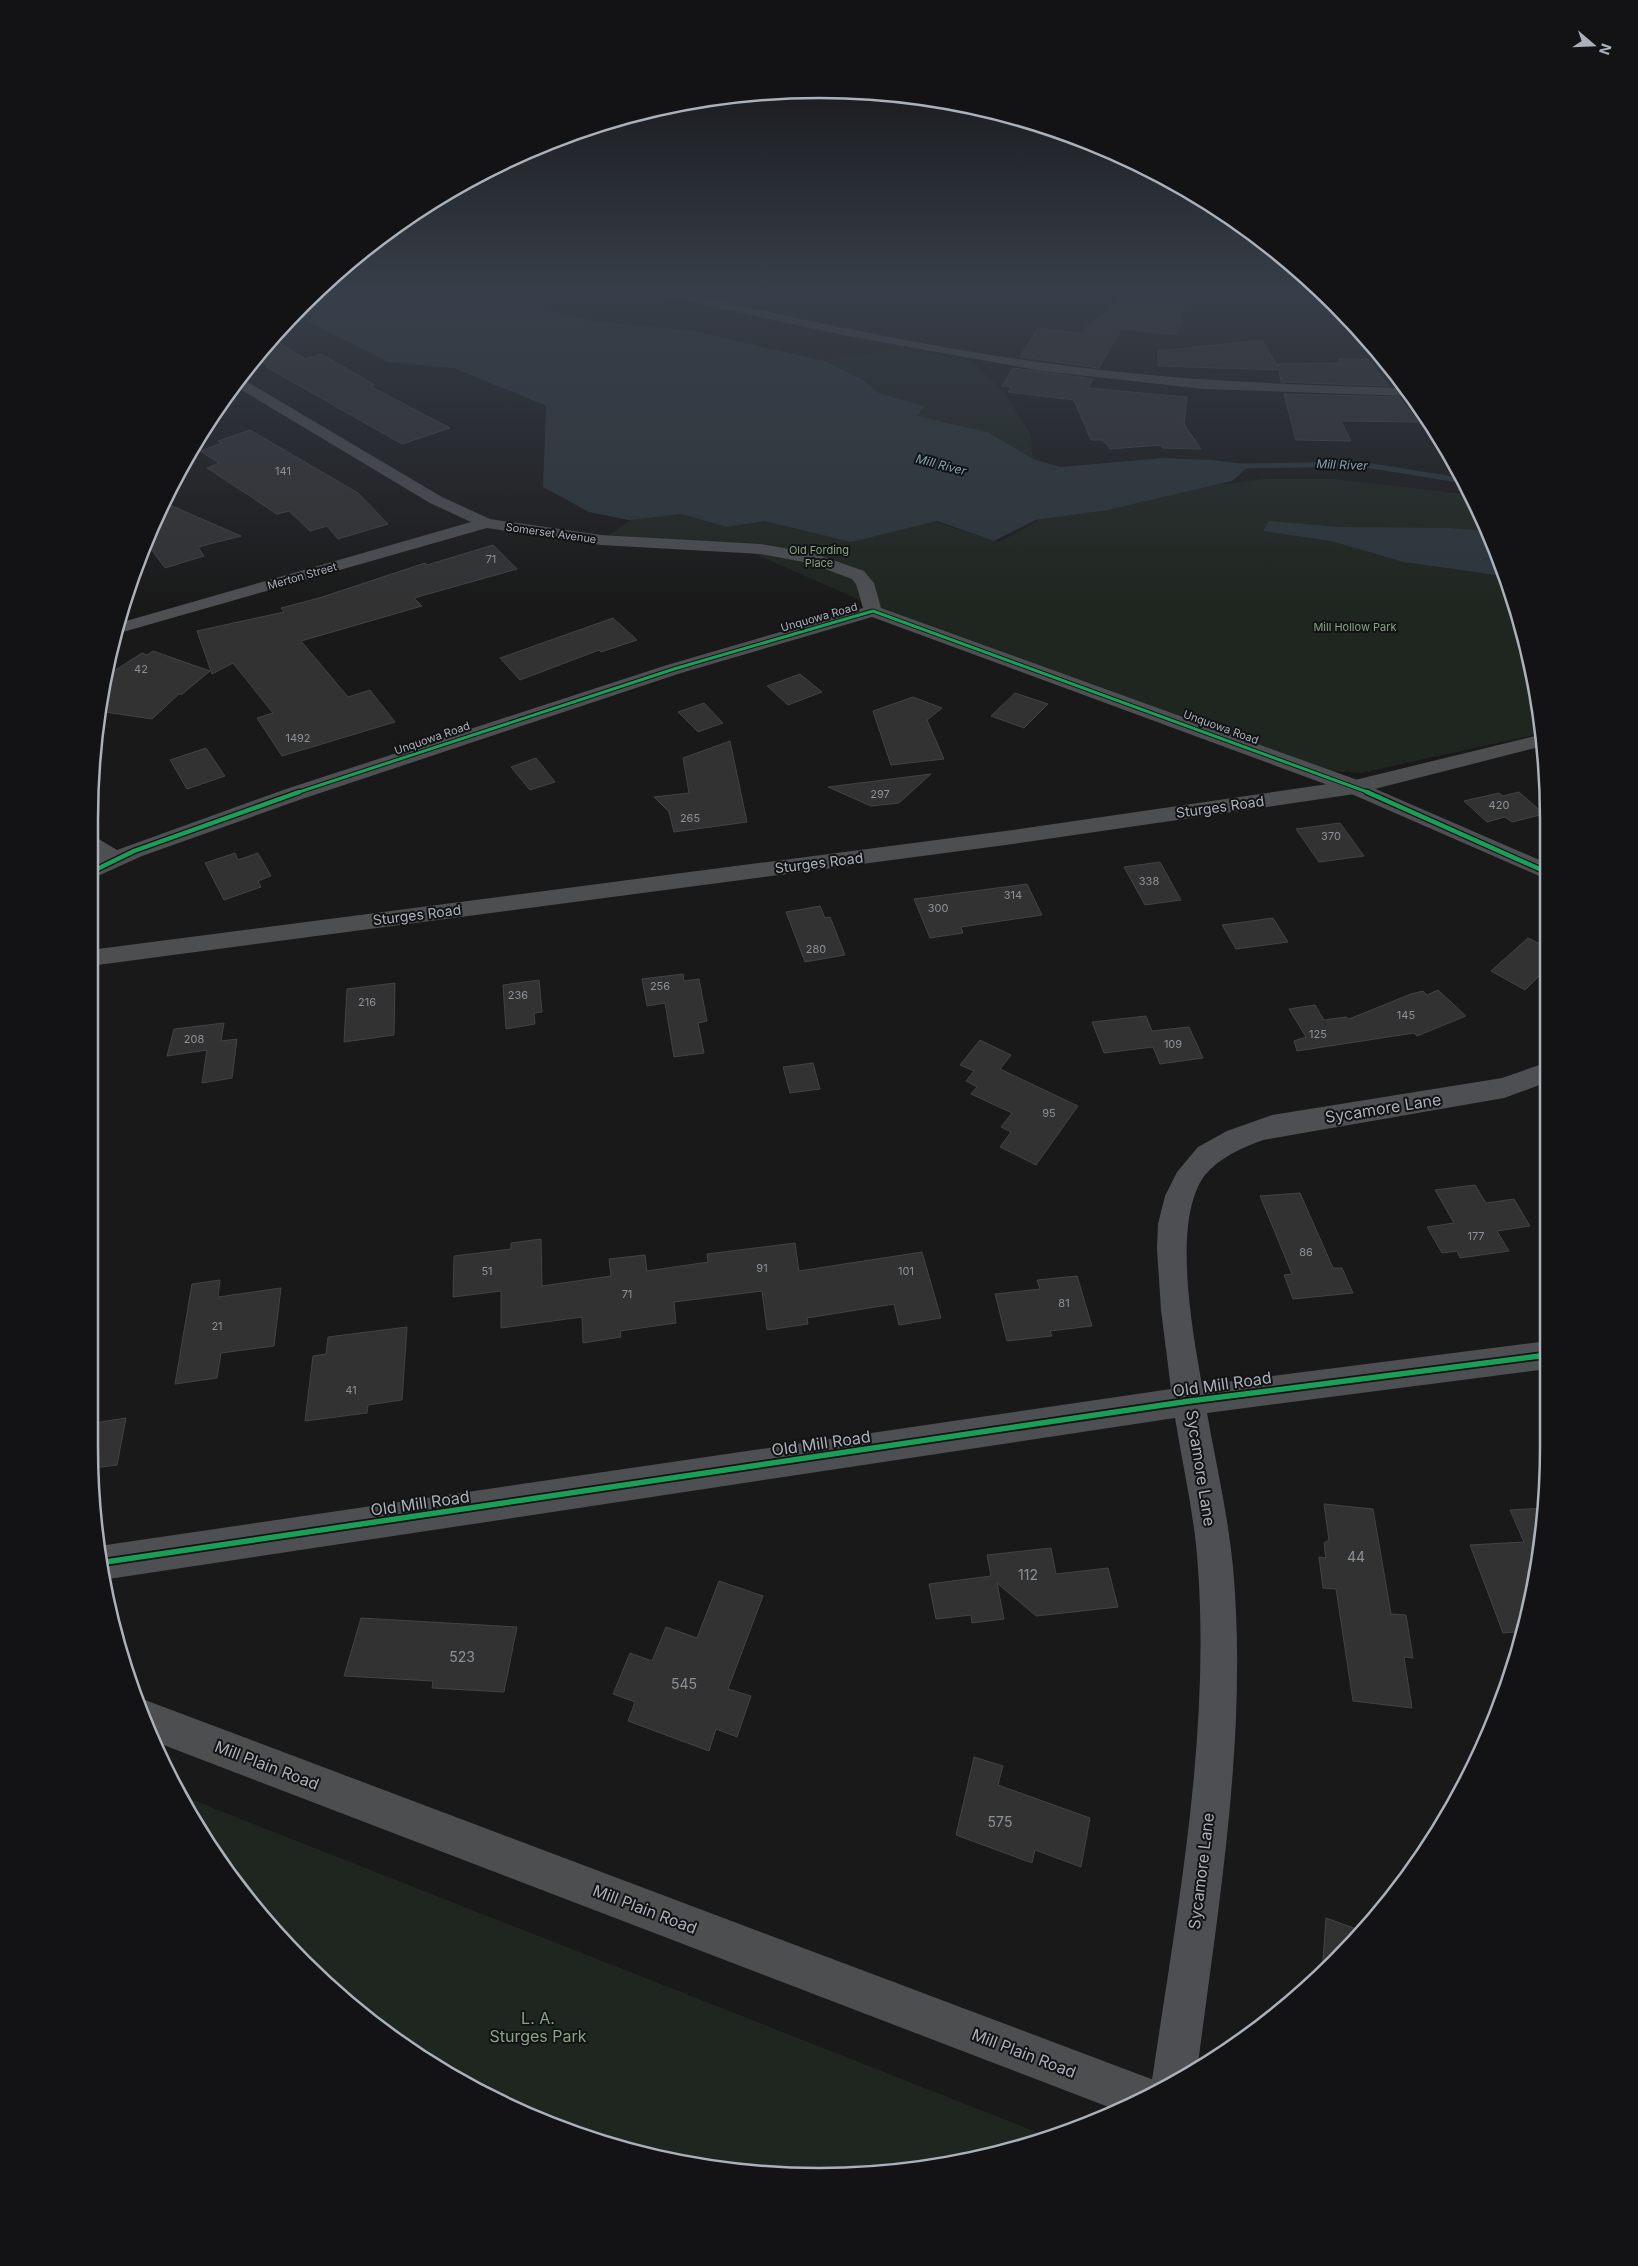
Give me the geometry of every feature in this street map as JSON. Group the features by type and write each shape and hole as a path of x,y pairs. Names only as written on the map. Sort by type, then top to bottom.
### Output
{"main road":[{"name":"Sturges Road","path":"98,953 1013,837 1355,787 1536,742"},
{"name":"Mill Plain Road","path":"151,1721 1136,2095"}],"street":[{"name":"Somerset Avenue","path":"261,396 436,500 486,523 601,540 760,549 813,558 858,575 865,583 873,611"},
{"name":"Merton Street","path":"124,625 486,523"},
{"name":"Unquowa Road","path":"98,869 134,851 294,794 674,669 873,611 1355,787 1540,869"},
{"path":"98,848 116,860"},
{"name":"Sycamore Lane","path":"1175,2075 1208,1821 1219,1683 1216,1572 1176,1319 1173,1218 1179,1197 1190,1174 1204,1157 1237,1137 1272,1126 1504,1088 1540,1075"},
{"name":"Old Mill Road","path":"107,1562 1190,1401 1540,1355"}],"green space":[{"path":"889,396 1006,396 1031,435 1033,459 988,432 916,416 925,406"},
{"name":"Mill Hollow Park","path":"1264,479 1335,479 1463,494 1486,543 1516,632 1527,678 1535,735 1361,773 1333,771 896,621 855,598 735,545 609,535 633,518 681,514 721,526 768,520 935,522 999,542 1039,520 1209,486"},
{"name":"L. A. Sturges Park","path":"188,1798 1040,2133 960,2155 913,2162 866,2167 772,2167 678,2155 632,2144 543,2114 458,2072 418,2047 343,1989 277,1923 247,1886 219,1848"}],"water":[{"path":"521,396 889,396 925,406 917,416 988,432 1033,459 1060,467 1163,458 1212,460 1250,465 1232,481 1107,510 1036,520 994,541 937,521 851,542 765,521 726,527 681,514 629,520 589,512 543,487 546,406"},
{"path":"1269,521 1338,527 1448,528 1480,530 1498,575 1404,562 1331,541 1263,531"}],"building":[{"path":"317,396 389,396 450,428 402,444"},
{"path":"1039,396 1187,397 1184,424 1201,449 1162,448 1162,445 1110,449 1103,440 1091,440 1074,400"},
{"path":"1284,396 1399,397 1418,422 1341,421 1351,441 1296,440"},
{"path":"250,430 358,493 388,524 338,539 327,526 310,531 289,511 277,514 207,468 219,463 200,451 222,443 218,441"},
{"path":"170,505 241,536 198,547 204,556 165,568 150,548"},
{"path":"493,545 517,569 414,598 422,606 301,641 348,697 370,690 395,722 282,756 257,718 273,713 233,663 212,674 197,631 284,612 281,608 319,598 425,563 427,565"},
{"path":"613,618 637,640 601,652 599,650 520,680 500,658"},
{"path":"153,651 210,671 181,695 180,693 152,719 106,712 112,672 142,653 147,655"},
{"path":"800,674 822,692 788,705 767,686"},
{"path":"1015,693 1048,704 1024,728 991,716"},
{"path":"913,697 942,708 927,720 944,759 891,765 873,711"},
{"path":"704,703 723,723 698,732 678,712"},
{"path":"730,741 747,822 674,832 669,812 654,797 689,793 683,758"},
{"path":"206,748 225,776 187,789 170,760"},
{"path":"536,758 555,782 530,790 511,767"},
{"path":"931,774 899,803 871,806 828,787"},
{"path":"1519,792 1540,810 1540,815 1512,822 1505,817 1487,822 1464,801 1499,793 1503,796"},
{"path":"1340,823 1364,856 1319,862 1296,829"},
{"path":"235,853 238,860 258,853 271,876 258,881 261,887 224,900 205,863"},
{"path":"1160,862 1181,900 1145,905 1124,867"},
{"path":"1027,884 1042,915 961,927 963,933 930,938 914,899"},
{"path":"820,906 825,918 830,917 845,955 805,962 786,912"},
{"path":"1273,918 1288,942 1236,949 1222,925"},
{"path":"1528,938 1540,944 1540,975 1525,990 1491,971"},
{"path":"683,974 684,981 699,979 707,1021 698,1023 704,1053 674,1057 665,1003 647,1006 642,979"},
{"path":"539,980 542,1012 534,1013 535,1024 506,1029 503,985"},
{"path":"395,983 394,1035 344,1042 347,989"},
{"path":"1438,990 1466,1016 1417,1036 1414,1033 1297,1051 1294,1041 1306,1037 1289,1009 1315,1005 1324,1020 1346,1017 1349,1019 1411,994 1423,991 1427,995"},
{"path":"1146,1016 1152,1031 1189,1027 1203,1058 1160,1064 1153,1047 1104,1053 1092,1022"},
{"path":"224,1023 221,1041 237,1039 232,1078 202,1083 207,1050 167,1056 174,1029"},
{"path":"980,1040 1011,1055 1000,1069 1078,1106 1036,1165 1000,1147 1011,1132 1001,1127 1012,1113 971,1094 977,1087 966,1081 974,1071 960,1065"},
{"path":"813,1063 820,1089 790,1093 783,1067"},
{"path":"1475,1185 1486,1203 1514,1199 1530,1226 1497,1231 1509,1251 1460,1258 1457,1251 1442,1253 1427,1227 1454,1223 1435,1190"},
{"path":"1300,1193 1333,1268 1342,1268 1353,1293 1293,1299 1284,1275 1292,1274 1260,1196"},
{"path":"541,1239 542,1286 611,1276 609,1259 645,1255 647,1271 708,1262 707,1254 795,1243 799,1271 922,1252 941,1318 899,1325 894,1304 807,1318 808,1324 767,1330 762,1291 674,1302 676,1323 620,1331 621,1337 583,1343 582,1317 501,1328 501,1291 453,1297 454,1256 511,1249 511,1243"},
{"path":"1077,1276 1092,1326 1050,1331 1052,1336 1007,1341 995,1294 1040,1289 1037,1280"},
{"path":"220,1280 218,1297 281,1288 274,1346 221,1353 217,1378 175,1384 192,1284"},
{"path":"407,1327 402,1400 368,1405 367,1413 305,1421 313,1356 326,1354 328,1337"},
{"path":"126,1418 117,1465 98,1467 98,1422"},
{"path":"1324,1504 1373,1509 1391,1614 1406,1615 1413,1658 1404,1657 1412,1708 1353,1701 1336,1589 1323,1588 1319,1557 1326,1558 1324,1543 1329,1540"},
{"path":"1537,1508 1527,1588 1517,1632 1503,1633 1470,1545 1524,1542 1510,1510"},
{"path":"1051,1548 1056,1574 1108,1568 1118,1607 1036,1616 997,1583 1004,1619 972,1623 971,1615 936,1619 929,1584 991,1576 987,1555"},
{"path":"719,1581 763,1596 728,1689 751,1696 737,1737 716,1729 709,1751 628,1721 635,1702 613,1694 630,1653 652,1661 666,1627 697,1638"},
{"path":"361,1618 517,1627 504,1692 432,1688 433,1681 344,1676"},
{"path":"974,1757 1003,1766 998,1785 1090,1818 1081,1867 1035,1850 1032,1863 956,1835"},
{"path":"1326,1918 1356,1929 1329,1957 1323,1963"}],"waterway":[{"name":"Mill River","path":"1237,466 1360,464 1455,479"}],"cycle path":[{"path":"98,869 134,851 294,794 674,669 873,611 1355,787 1540,869"},
{"path":"107,1562 1190,1401 1540,1356"}],"park label":[{"name":"Old Fording Place","path":"819,556"}]}
